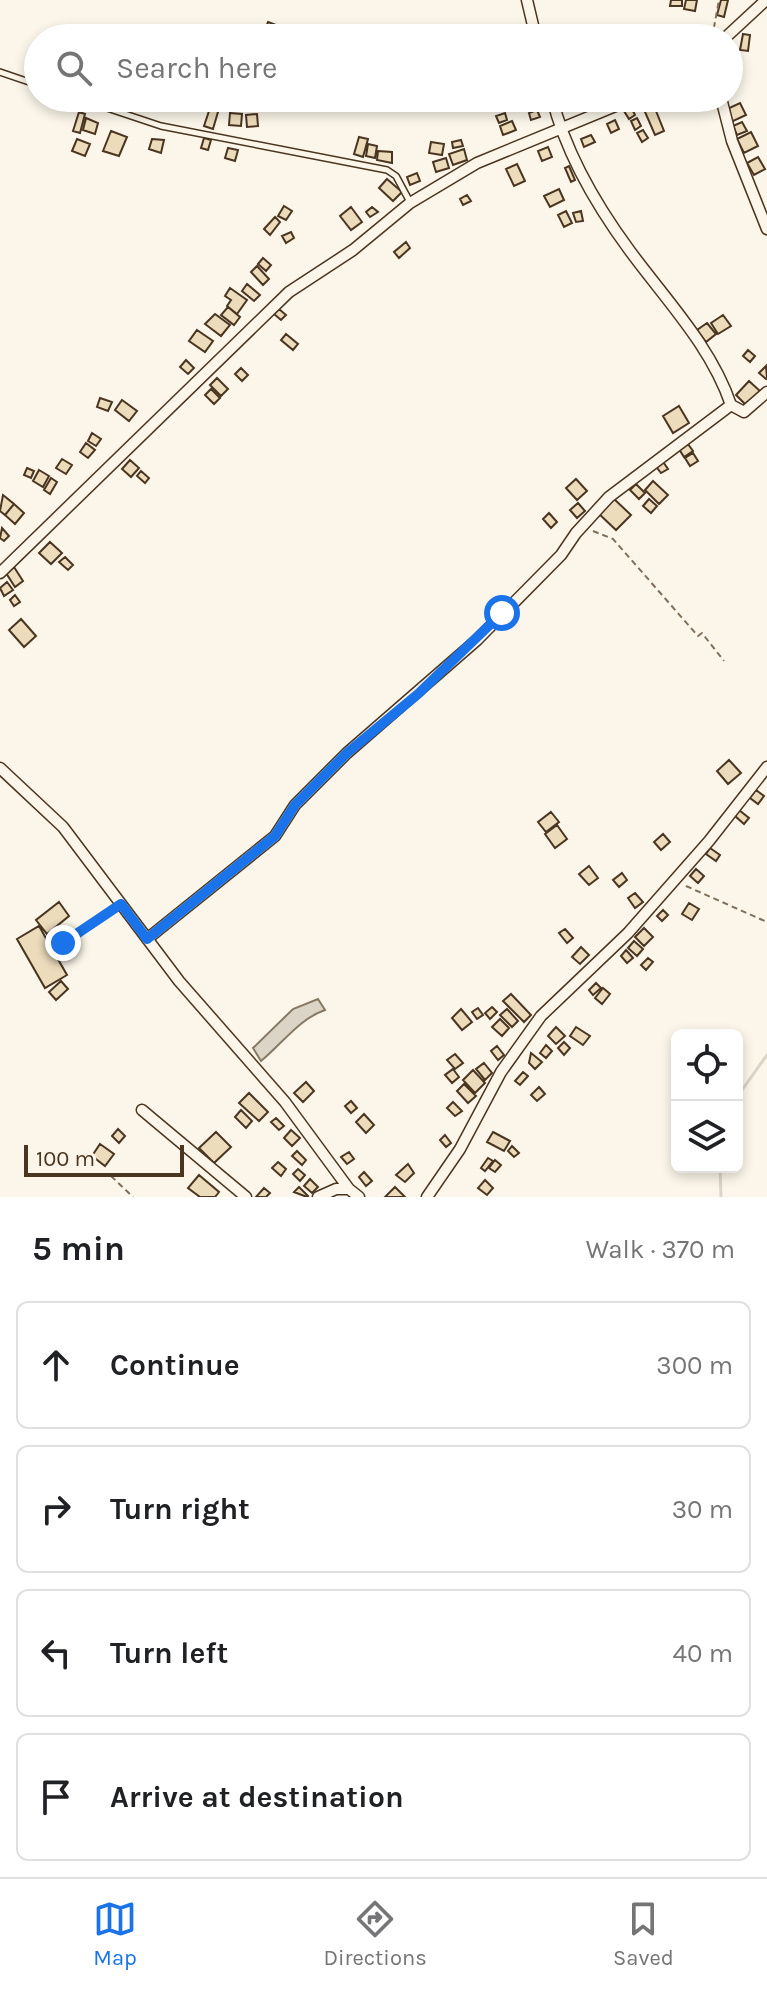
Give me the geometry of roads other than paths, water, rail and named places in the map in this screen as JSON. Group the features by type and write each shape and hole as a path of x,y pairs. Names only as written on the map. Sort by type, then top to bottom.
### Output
{"street":[{"path":"527,0 533,24"},
{"path":"740,24 766,0"},
{"path":"556,112 560,130 590,193 710,360 731,405 744,412 767,392"},
{"path":"0,573 289,292 353,250 410,203 477,163 602,112"},
{"path":"725,112 732,141 767,229"},
{"path":"147,939 275,836 295,805 347,753 477,640 561,555 576,533 631,479 731,405"},
{"path":"427,1197 435,1190 460,1149 501,1072 541,1016 628,933 767,767"},
{"path":"0,768 63,827 179,981 285,1102 349,1189 359,1197"},
{"path":"142,1110 246,1197"},
{"path":"318,1197 336,1189 349,1189"}],"lane":[{"path":"0,72 24,80"},
{"path":"119,112 161,126 387,170 396,176 410,203"},
{"path":"63,943 121,904"}],"waterway":[{"path":"743,1089 767,1055"},
{"path":"720,1173 721,1197"}]}
